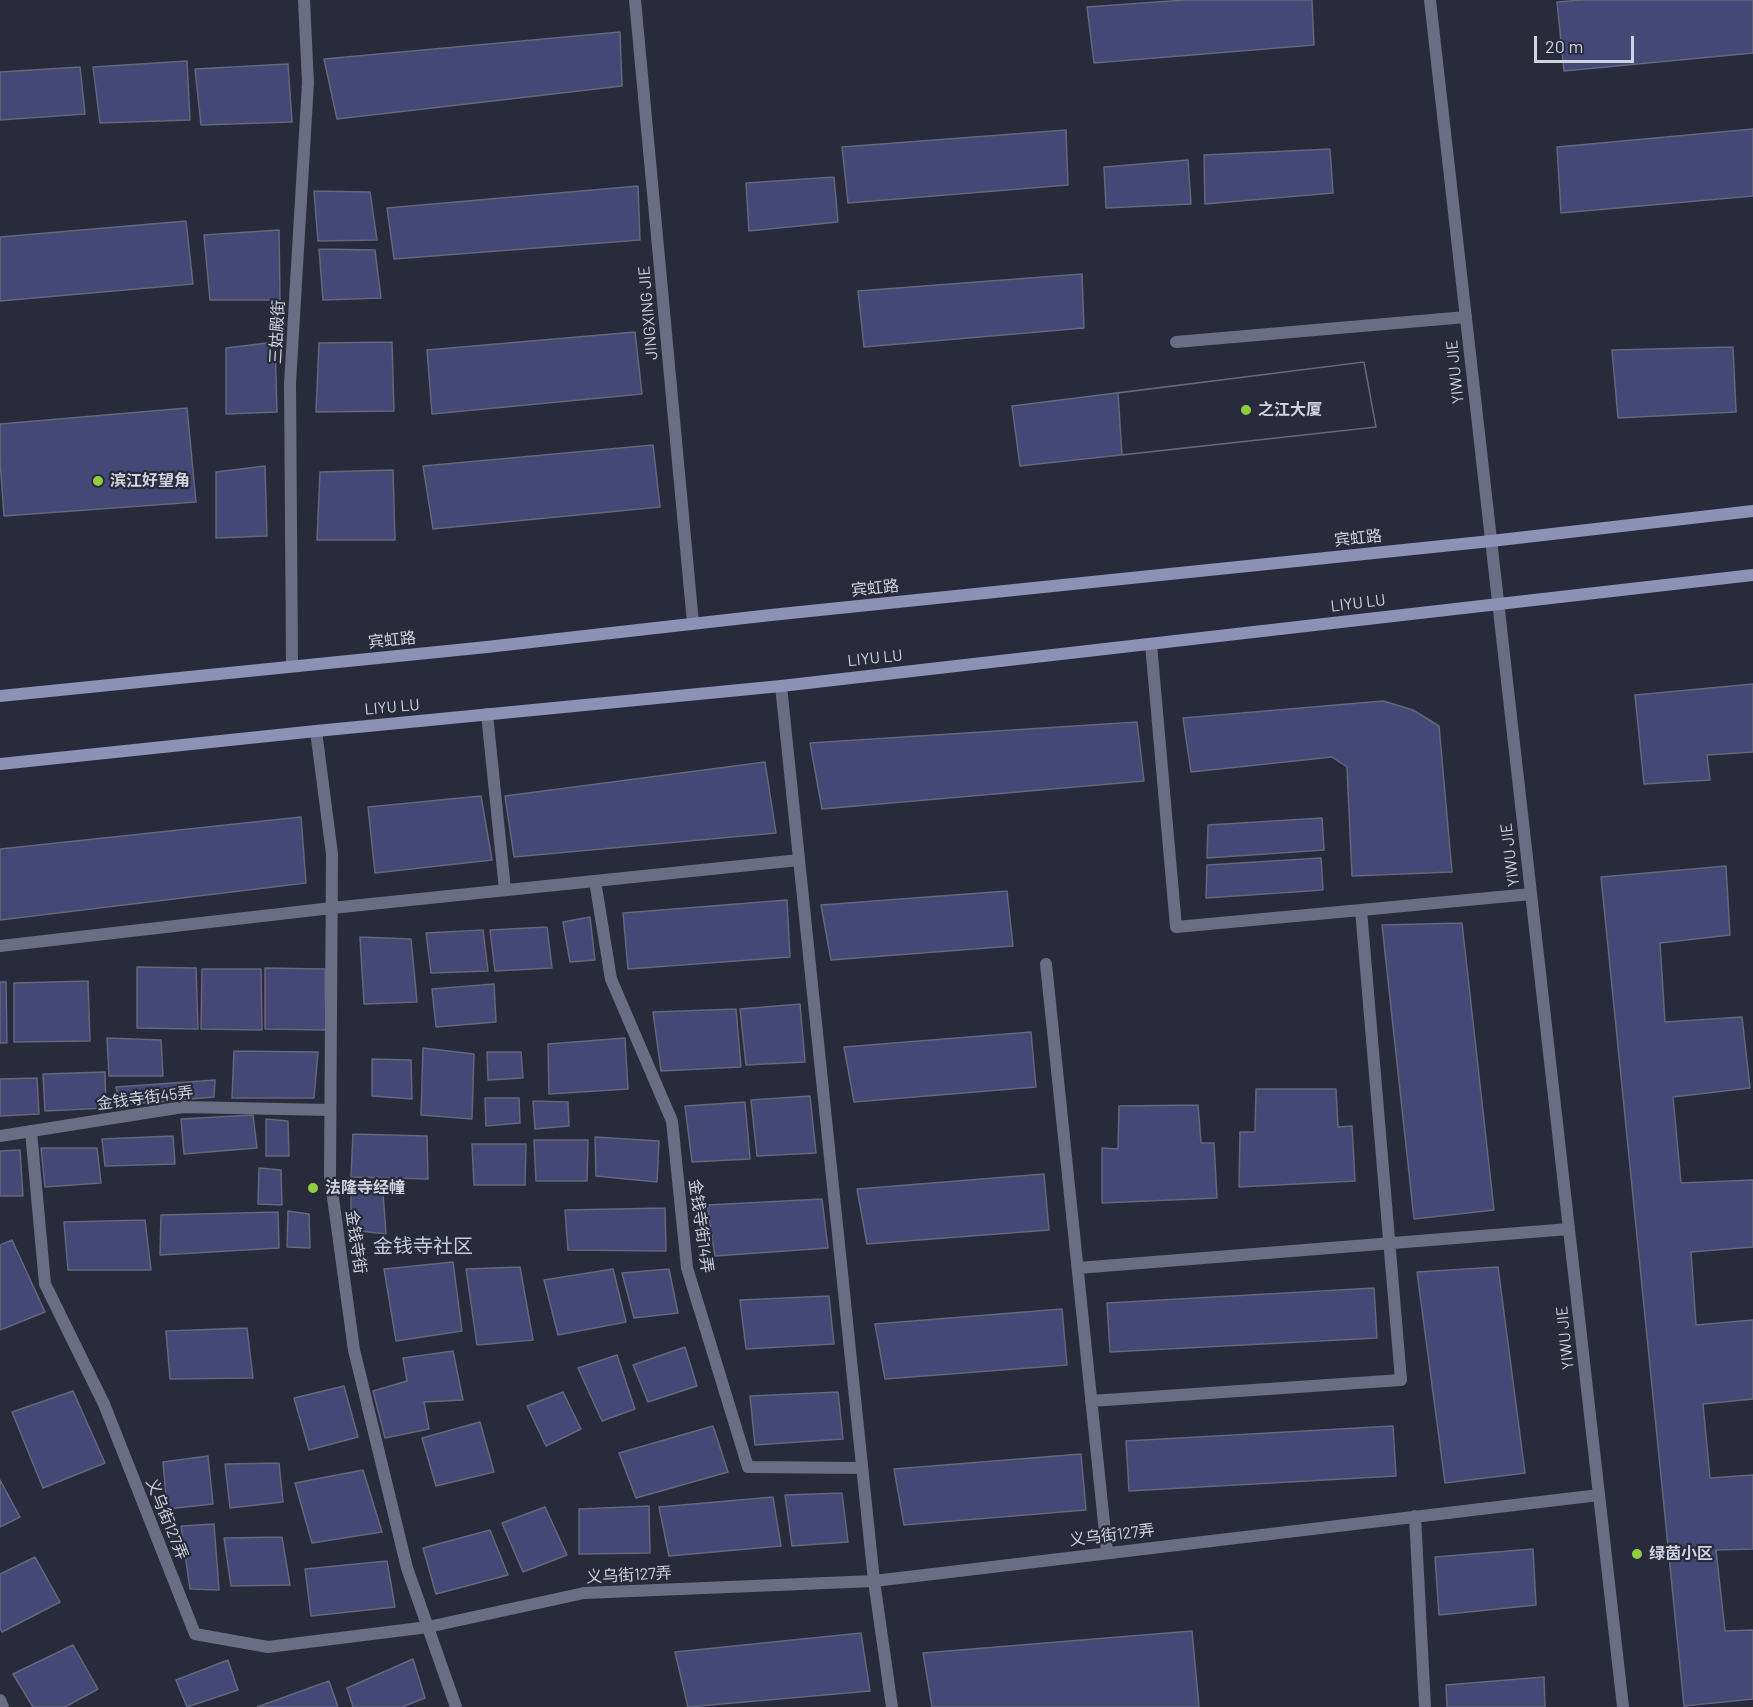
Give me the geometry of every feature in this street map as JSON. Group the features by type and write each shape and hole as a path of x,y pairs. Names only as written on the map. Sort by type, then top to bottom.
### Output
{"main road":[{"name":"宾虹路","path":"0,696 1753,512"},
{"name":"LIYU LU","path":"0,764 781,686 1753,575"}],"street":[{"name":"三姑殿街","path":"292,666 291,383 308,83 304,0"},
{"name":"JINGXING JIE","path":"635,0 693,623"},
{"name":"YIWU JIE","path":"1430,0 1623,1707"},
{"path":"1176,342 1466,317"},
{"path":"1151,644 1176,927 1531,894"},
{"path":"781,686 874,1581 892,1707"},
{"path":"487,714 505,890"},
{"name":"金钱寺街","path":"316,731 332,854 330,1176 354,1350 407,1568 456,1707"},
{"path":"0,946 332,908 799,861"},
{"name":"金钱寺街14弄","path":"595,881 611,979 672,1121 687,1268 748,1467 862,1468"},
{"path":"1091,1401 1401,1380 1361,910"},
{"path":"1046,964 1107,1552"},
{"name":"金钱寺街45弄","path":"0,1136 183,1107 330,1110"},
{"name":"义乌街127弄","path":"31,1131 45,1284 104,1404 195,1634 268,1647 428,1627 584,1593 874,1581 1599,1495"},
{"path":"1077,1268 1569,1230"},
{"path":"1415,1516 1425,1707"},
{"path":"0,1700 3,1707"}],"building":[{"path":"1184,0 1312,0 1314,45 1094,63 1087,7"},
{"path":"1753,0 1753,53 1564,71 1557,2"},
{"path":"620,32 622,86 337,119 324,59"},
{"path":"187,61 190,120 100,123 93,67"},
{"path":"288,64 292,122 201,125 195,69"},
{"path":"80,67 85,114 0,120 0,72"},
{"path":"1753,129 1753,196 1561,213 1557,147"},
{"path":"1066,130 1068,185 848,203 842,147"},
{"path":"1330,149 1333,193 1205,204 1204,155"},
{"path":"1188,160 1191,204 1106,208 1104,167"},
{"path":"834,177 838,222 749,231 746,183"},
{"path":"638,186 640,240 394,259 387,208"},
{"path":"314,191 370,192 377,240 318,241"},
{"path":"186,221 193,284 0,301 0,237"},
{"path":"279,230 280,300 210,300 204,235"},
{"path":"319,249 375,250 381,298 323,300"},
{"path":"1082,274 1084,328 864,347 858,291"},
{"path":"635,332 642,394 432,414 427,350"},
{"path":"275,342 277,412 226,414 226,348"},
{"path":"392,342 394,411 316,412 319,343"},
{"path":"1733,347 1736,412 1618,418 1612,350"},
{"name":"之江大厦","path":"1364,362 1376,427 1020,466 1012,406"},
{"name":"之江大厦","path":"1364,362 1376,427 1122,455 1118,393"},
{"name":"滨江好望角","path":"187,408 196,502 4,516 0,424"},
{"path":"653,445 660,507 433,529 423,466"},
{"path":"265,466 267,536 216,538 216,472"},
{"path":"393,470 395,540 317,540 320,472"},
{"path":"1753,684 1753,752 1707,755 1710,780 1644,784 1635,695"},
{"path":"1383,701 1413,710 1439,726 1452,872 1352,876 1347,767 1332,757 1191,772 1183,718"},
{"path":"1137,722 1144,781 822,809 810,743"},
{"path":"765,762 776,833 514,857 505,796"},
{"path":"481,796 492,860 375,873 368,807"},
{"path":"301,817 306,883 0,920 0,849"},
{"path":"1322,818 1324,850 1207,858 1208,825"},
{"path":"1321,858 1323,890 1206,898 1207,865"},
{"path":"1726,866 1730,935 1660,943 1665,1022 1742,1017 1750,1088 1673,1097 1681,1183 1753,1180 1753,1247 1691,1252 1696,1325 1753,1320 1753,1399 1703,1404 1710,1478 1753,1475 1753,1549 1716,1550 1725,1631 1753,1630 1753,1699 1684,1706 1601,877"},
{"path":"1007,891 1013,946 831,960 821,905"},
{"path":"787,900 790,957 628,969 623,913"},
{"path":"590,917 595,960 570,962 563,922"},
{"path":"1462,923 1494,1210 1414,1219 1382,925"},
{"path":"547,927 552,968 495,971 490,930"},
{"path":"483,930 488,971 431,973 426,933"},
{"path":"360,937 411,939 417,1002 364,1004"},
{"path":"137,967 196,968 198,1029 137,1028"},
{"path":"265,968 325,969 326,1030 265,1029"},
{"path":"202,969 261,969 262,1030 201,1029"},
{"path":"88,981 90,1041 14,1042 14,983"},
{"path":"0,982 6,982 7,1043 0,1043"},
{"path":"494,984 496,1022 436,1027 432,989"},
{"path":"800,1004 805,1062 746,1065 740,1009"},
{"path":"736,1009 741,1067 661,1071 653,1012"},
{"path":"1031,1032 1036,1087 854,1102 844,1047"},
{"path":"107,1038 161,1040 163,1076 109,1076"},
{"path":"625,1038 628,1089 549,1094 548,1044"},
{"path":"423,1048 474,1054 472,1119 421,1115"},
{"path":"234,1051 318,1052 314,1098 232,1098"},
{"path":"487,1052 521,1052 523,1078 488,1080"},
{"path":"372,1059 411,1060 412,1099 372,1096"},
{"path":"105,1072 106,1108 45,1111 43,1074"},
{"path":"37,1078 39,1114 0,1116 0,1079"},
{"path":"215,1080 214,1097 120,1105 116,1087"},
{"path":"1256,1089 1336,1089 1338,1127 1352,1126 1355,1181 1239,1187 1240,1132 1255,1132"},
{"path":"810,1096 816,1153 757,1156 751,1100"},
{"path":"485,1098 519,1098 520,1123 486,1126"},
{"path":"533,1101 568,1102 569,1126 535,1129"},
{"path":"745,1102 750,1159 692,1162 685,1106"},
{"path":"1198,1105 1201,1143 1214,1143 1217,1198 1102,1203 1102,1148 1118,1149 1119,1106"},
{"path":"253,1115 257,1148 184,1154 181,1119"},
{"path":"266,1119 288,1121 289,1156 266,1156"},
{"path":"353,1134 427,1136 428,1179 351,1177"},
{"path":"173,1136 175,1164 105,1166 102,1139"},
{"path":"595,1137 659,1141 657,1182 596,1176"},
{"path":"534,1140 588,1140 587,1181 536,1181"},
{"path":"472,1144 526,1144 525,1185 474,1185"},
{"path":"41,1148 97,1148 101,1183 45,1187"},
{"path":"20,1150 23,1196 0,1196 0,1151"},
{"path":"259,1168 281,1170 282,1205 258,1204"},
{"path":"1044,1174 1049,1230 867,1244 857,1189"},
{"path":"351,1189 383,1192 386,1234 351,1230"},
{"path":"822,1199 828,1248 715,1256 707,1205"},
{"path":"665,1208 666,1251 568,1250 565,1210"},
{"path":"288,1211 309,1214 310,1248 287,1247"},
{"path":"278,1212 279,1248 160,1255 161,1215"},
{"path":"145,1220 151,1270 68,1270 64,1222"},
{"path":"12,1240 45,1312 0,1330 0,1245"},
{"path":"453,1262 462,1331 396,1341 384,1269"},
{"path":"520,1267 533,1340 477,1345 466,1269"},
{"path":"1498,1267 1525,1473 1445,1483 1417,1272"},
{"path":"613,1269 626,1322 558,1335 544,1280"},
{"path":"669,1269 678,1313 634,1318 622,1273"},
{"path":"1374,1288 1377,1338 1110,1352 1107,1303"},
{"path":"829,1296 834,1344 746,1349 740,1300"},
{"path":"1062,1309 1067,1365 885,1379 875,1324"},
{"path":"247,1328 253,1378 170,1379 166,1331"},
{"path":"685,1347 697,1386 648,1402 633,1365"},
{"path":"453,1351 463,1400 424,1402 429,1429 385,1438 373,1391 407,1381 403,1358"},
{"path":"617,1355 635,1409 602,1421 578,1368"},
{"path":"344,1386 358,1437 309,1450 294,1398"},
{"path":"73,1391 105,1463 43,1488 12,1412"},
{"path":"563,1392 581,1429 546,1446 527,1406"},
{"path":"838,1392 843,1439 755,1445 750,1396"},
{"path":"480,1422 494,1472 436,1486 422,1438"},
{"path":"713,1426 728,1472 636,1498 619,1453"},
{"path":"1393,1426 1396,1476 1129,1491 1126,1441"},
{"path":"1081,1454 1086,1510 904,1525 894,1469"},
{"path":"208,1456 213,1504 167,1509 163,1462"},
{"path":"279,1463 283,1502 230,1508 225,1464"},
{"path":"363,1470 382,1532 312,1543 295,1483"},
{"path":"0,1480 20,1517 0,1527"},
{"path":"842,1493 848,1542 792,1546 785,1495"},
{"path":"773,1497 781,1546 669,1556 659,1507"},
{"path":"649,1506 650,1553 579,1554 579,1509"},
{"path":"545,1507 567,1555 523,1572 502,1523"},
{"path":"214,1524 219,1590 190,1589 181,1526"},
{"path":"490,1530 508,1575 436,1594 423,1548"},
{"path":"282,1537 290,1585 231,1586 224,1538"},
{"path":"1533,1549 1536,1605 1439,1615 1435,1557"},
{"path":"35,1557 60,1602 2,1632 0,1628 0,1574"},
{"path":"387,1561 395,1607 311,1616 305,1569"},
{"path":"1192,1631 1199,1707 932,1707 923,1653"},
{"path":"861,1633 870,1691 688,1707 675,1652"},
{"path":"73,1645 98,1689 65,1707 33,1707 13,1674"},
{"path":"413,1659 425,1698 402,1707 353,1707 347,1688"},
{"path":"228,1660 238,1690 187,1707 176,1680"},
{"path":"1544,1677 1545,1707 1447,1707 1446,1685"},
{"path":"329,1681 338,1707 257,1707"}],"place":[{"name":"之江大厦","path":"1246,410"},
{"name":"滨江好望角","path":"98,481"},
{"name":"法隆寺经幢","path":"313,1188"},
{"name":"绿茵小区","path":"1637,1554"}],"district":[{"name":"金钱寺社区","path":"423,1246"}]}
